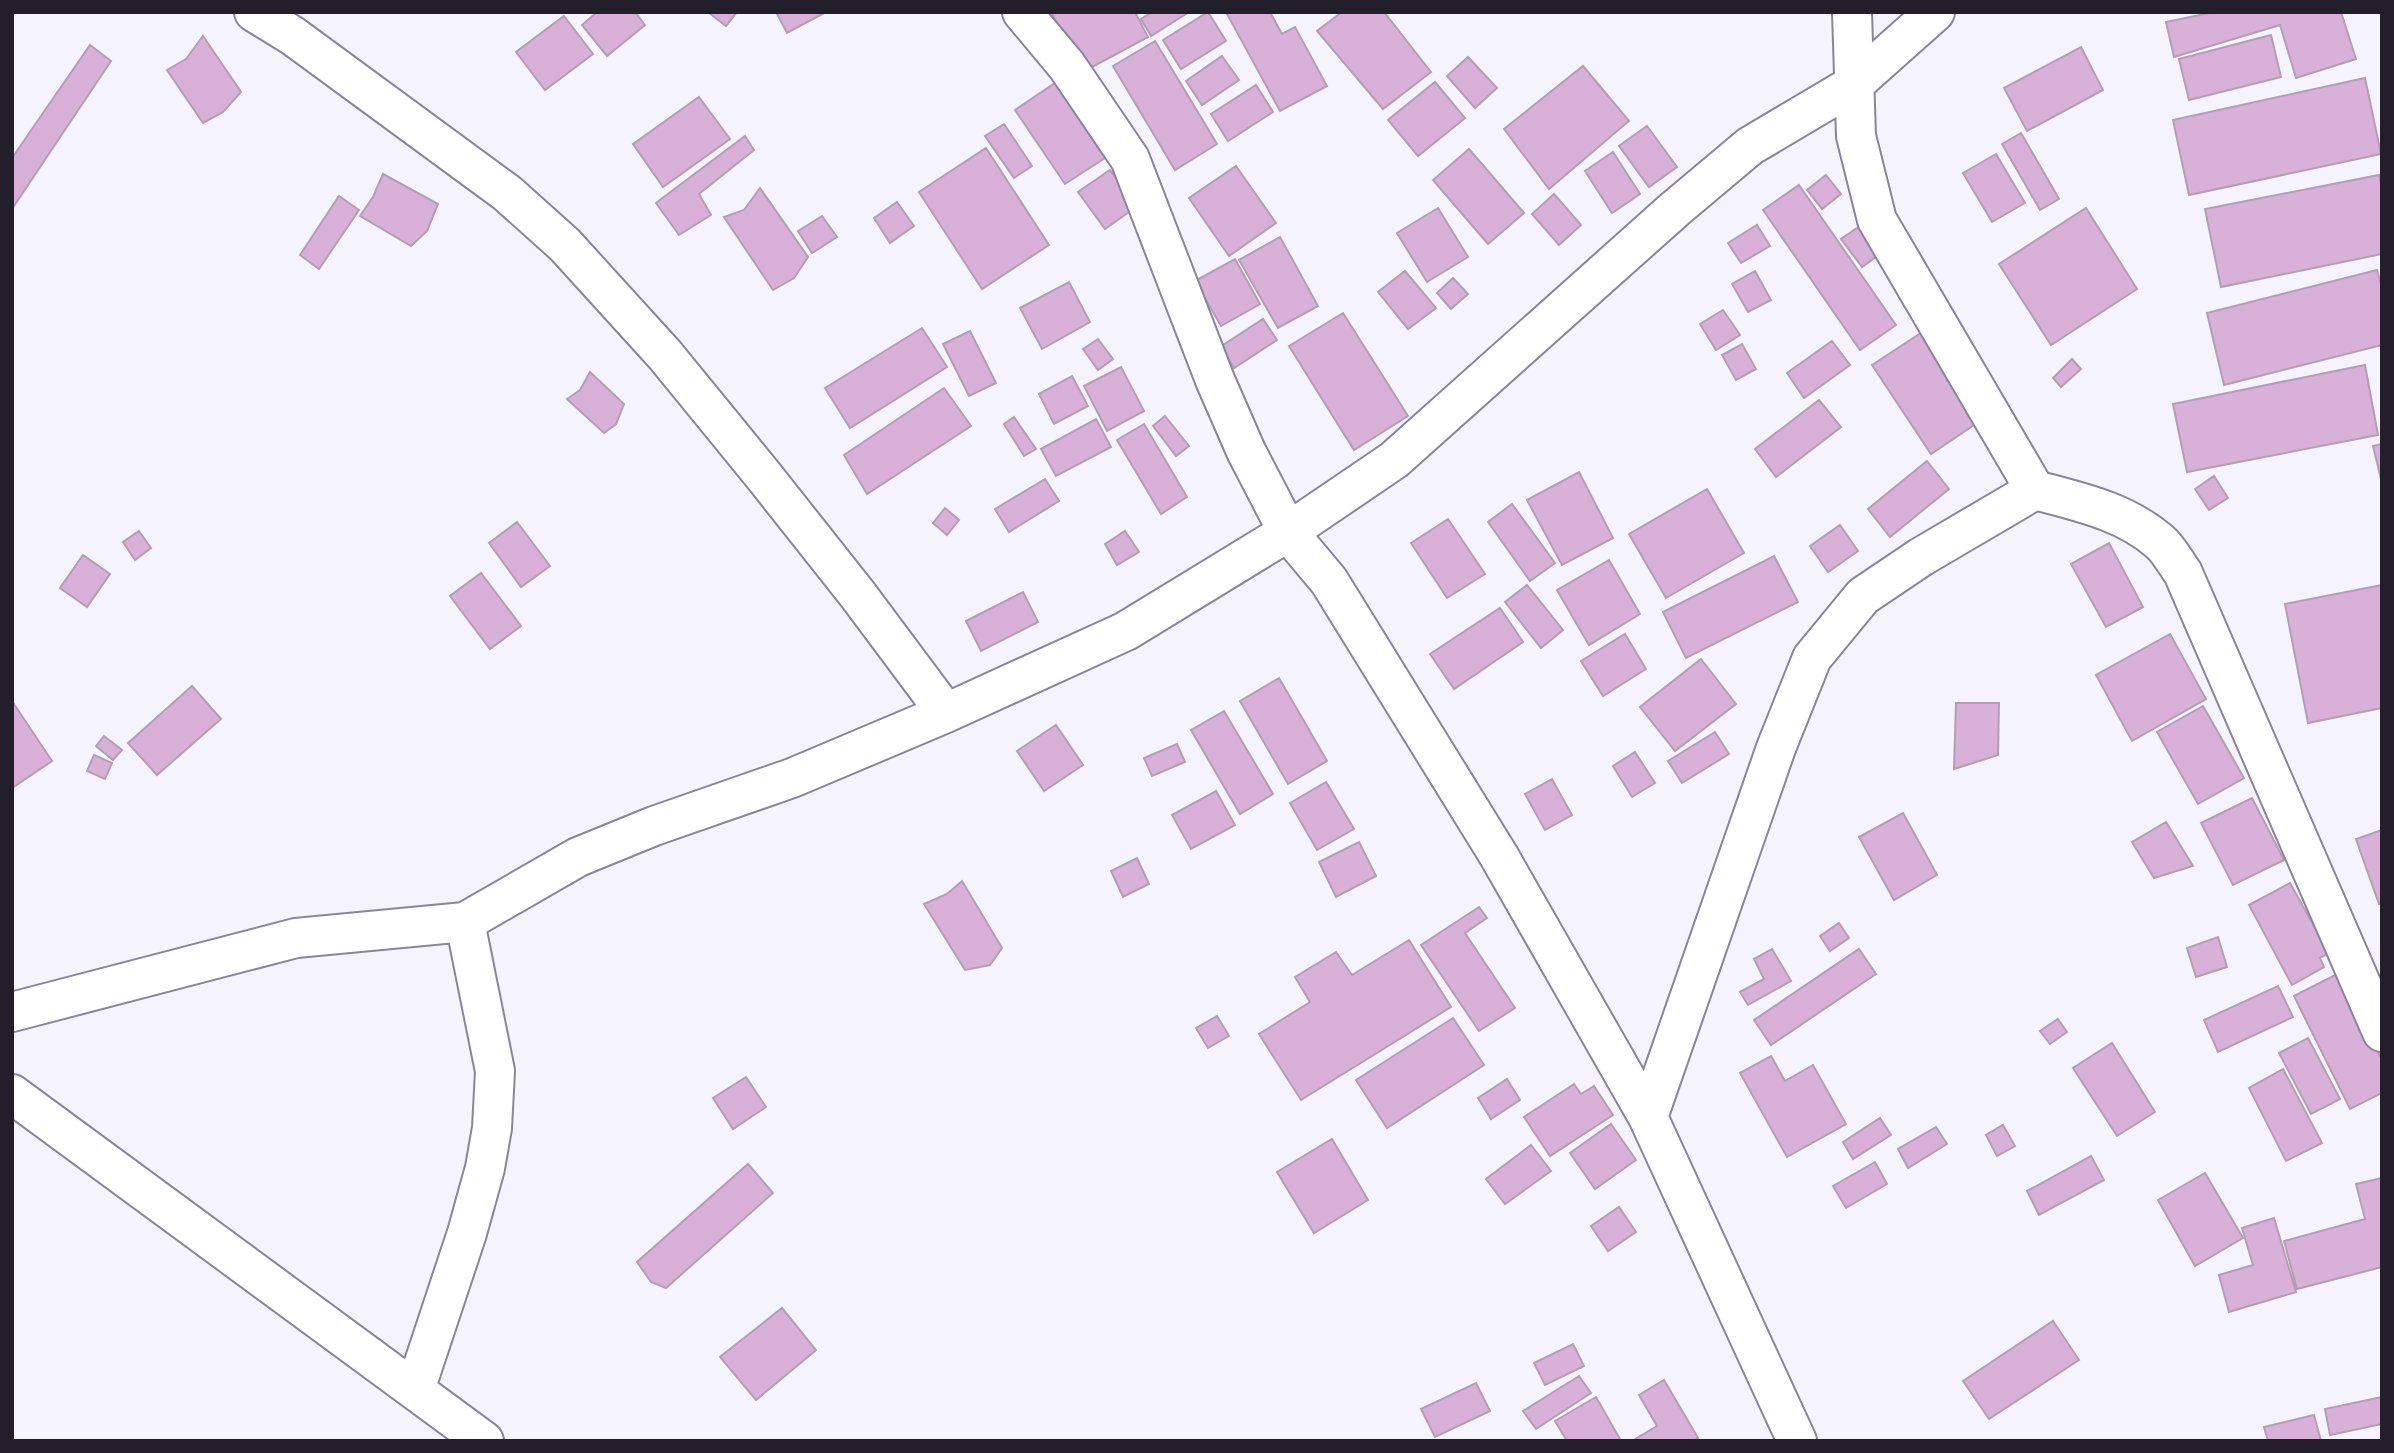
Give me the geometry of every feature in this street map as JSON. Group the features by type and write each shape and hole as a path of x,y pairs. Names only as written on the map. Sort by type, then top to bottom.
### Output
{"street":[{"path":"254,12 293,36 507,193 565,245 665,355 858,595 946,713"},
{"path":"1022,12 1067,66 1130,159 1215,380 1246,451 1288,532 1329,581 1500,856 1648,1117 1797,1441"},
{"path":"1852,12 1856,136 1877,220 2035,490"},
{"path":"12,1012 296,938 465,922 578,857 654,826 792,778 946,713 1126,632 1288,532 1394,460 1675,209 1750,146 1853,85 1935,12"},
{"path":"1648,1117 1776,748 1812,658 1863,596 1921,557 2035,490 2101,507 2134,524 2162,544 2183,573 2382,1032"},
{"path":"415,1390 467,1233 485,1168 492,1128 495,1071 465,922"},
{"path":"12,1094 484,1441"}],"building":[{"path":"597,12 635,12 645,25 607,56 582,25"},
{"path":"708,12 737,12 726,26"},
{"path":"776,12 826,12 787,33"},
{"path":"1051,12 1135,12 1148,37 1083,72"},
{"path":"1152,12 1189,12 1151,36 1141,19"},
{"path":"1208,12 1226,41 1181,69 1163,40"},
{"path":"1226,12 1270,12 1282,34 1295,27 1327,86 1280,111"},
{"path":"1342,12 1384,12 1431,72 1383,109 1317,31"},
{"path":"2214,12 2341,12 2356,59 2296,78 2280,25 2174,57 2166,22"},
{"path":"564,16 593,54 545,90 516,52"},
{"path":"2271,35 2281,77 2189,100 2179,59"},
{"path":"203,36 241,92 223,112 203,123 167,70 186,59"},
{"path":"1155,41 1217,144 1175,170 1113,66"},
{"path":"90,45 111,61 12,209 12,158"},
{"path":"2081,47 2103,90 2027,131 2004,88"},
{"path":"1222,56 1239,80 1202,105 1186,81"},
{"path":"1468,57 1497,88 1475,108 1447,76"},
{"path":"1583,66 1629,121 1549,189 1504,129"},
{"path":"2365,78 2381,154 2189,195 2173,120"},
{"path":"1435,82 1465,118 1418,156 1388,120"},
{"path":"1055,83 1105,158 1065,184 1015,110"},
{"path":"1256,85 1273,112 1228,141 1211,114"},
{"path":"699,97 730,139 663,187 633,144"},
{"path":"1004,124 1032,166 1014,178 985,136"},
{"path":"1647,126 1677,167 1649,187 1619,146"},
{"path":"2021,133 2059,199 2040,210 2002,144"},
{"path":"745,136 754,150 699,194 711,215 679,235 656,203"},
{"path":"986,148 1049,245 982,289 919,192"},
{"path":"1469,149 1524,213 1488,244 1433,180"},
{"path":"1613,152 1640,194 1612,213 1585,171"},
{"path":"1996,154 2025,203 1992,222 1963,173"},
{"path":"1236,166 1276,223 1229,256 1189,198"},
{"path":"1110,170 1136,207 1105,229 1078,192"},
{"path":"383,174 438,204 427,231 411,246 360,216 373,197"},
{"path":"1826,175 1841,194 1822,209 1807,190"},
{"path":"2379,175 2382,188 2382,254 2221,287 2205,209"},
{"path":"1799,185 1896,325 1860,350 1763,210"},
{"path":"760,188 808,257 794,278 773,290 724,217 744,210"},
{"path":"1554,194 1581,225 1559,245 1532,214"},
{"path":"339,196 359,210 319,269 300,255"},
{"path":"897,202 914,226 890,243 874,218"},
{"path":"1438,208 1468,257 1427,282 1397,233"},
{"path":"2086,208 2137,289 2051,345 1999,264"},
{"path":"822,216 837,237 812,253 798,231"},
{"path":"1757,225 1770,246 1741,263 1728,243"},
{"path":"1860,226 1880,254 1862,267 1841,239"},
{"path":"1280,237 1318,306 1278,328 1239,260"},
{"path":"1235,259 1260,304 1221,326 1195,281"},
{"path":"2377,270 2382,288 2382,345 2224,385 2207,313"},
{"path":"1405,271 1436,308 1408,329 1378,292"},
{"path":"1755,271 1771,300 1748,312 1732,284"},
{"path":"1453,278 1468,294 1451,309 1437,293"},
{"path":"1069,282 1090,322 1042,349 1020,308"},
{"path":"1723,310 1740,335 1716,350 1700,324"},
{"path":"1343,313 1408,416 1354,450 1289,346"},
{"path":"1263,319 1277,340 1234,368 1220,347"},
{"path":"922,328 947,367 850,428 825,388"},
{"path":"970,331 996,383 969,396 943,344"},
{"path":"1921,333 1980,421 1931,454 1872,365"},
{"path":"1098,339 1113,359 1098,370 1083,349"},
{"path":"1832,341 1850,365 1804,398 1787,373"},
{"path":"1742,344 1756,369 1736,380 1722,355"},
{"path":"2072,359 2081,369 2061,387 2053,378"},
{"path":"2365,365 2378,435 2187,472 2173,404"},
{"path":"1121,367 1144,411 1107,431 1084,386"},
{"path":"590,372 624,404 616,424 604,433 567,399 580,390"},
{"path":"1072,376 1088,406 1054,424 1039,394"},
{"path":"944,388 971,426 867,494 844,455"},
{"path":"1819,400 1841,427 1776,477 1755,449"},
{"path":"1165,416 1189,446 1176,456 1153,426"},
{"path":"1014,417 1036,449 1024,456 1004,424"},
{"path":"1096,419 1111,447 1056,476 1041,449"},
{"path":"1144,424 1187,497 1161,514 1117,440"},
{"path":"2382,444 2382,483 2373,446"},
{"path":"1927,461 1949,489 1890,537 1868,509"},
{"path":"1579,472 1613,538 1562,565 1527,500"},
{"path":"2214,476 2228,498 2209,510 2195,489"},
{"path":"1045,479 1059,501 1009,532 995,509"},
{"path":"1707,489 1744,553 1666,598 1629,534"},
{"path":"1512,504 1555,563 1530,581 1488,522"},
{"path":"945,508 959,520 947,535 933,523"},
{"path":"1448,519 1485,574 1447,598 1411,543"},
{"path":"517,522 550,566 521,587 489,543"},
{"path":"1840,525 1858,551 1828,572 1810,546"},
{"path":"139,531 151,548 135,560 123,542"},
{"path":"1125,531 1139,552 1117,565 1105,544"},
{"path":"2109,543 2143,607 2106,627 2071,564"},
{"path":"83,555 110,574 87,607 60,588"},
{"path":"1774,556 1798,602 1686,658 1663,612"},
{"path":"1609,560 1640,614 1589,645 1557,590"},
{"path":"481,573 521,626 490,649 450,596"},
{"path":"1527,585 1563,630 1541,648 1505,602"},
{"path":"2382,585 2382,708 2308,723 2285,604"},
{"path":"1023,592 1038,622 981,651 966,621"},
{"path":"1500,608 1523,642 1454,689 1430,654"},
{"path":"1625,634 1646,669 1603,696 1581,661"},
{"path":"2170,634 2206,699 2132,741 2096,675"},
{"path":"1701,659 1736,704 1675,751 1640,707"},
{"path":"1279,678 1327,761 1288,784 1240,701"},
{"path":"192,686 221,719 157,775 128,743"},
{"path":"12,701 52,761 12,788"},
{"path":"1956,703 1999,703 1998,755 1954,769"},
{"path":"2203,706 2244,778 2198,804 2157,732"},
{"path":"1224,711 1273,794 1240,814 1191,730"},
{"path":"1056,725 1083,765 1044,791 1017,751"},
{"path":"1715,732 1729,754 1682,783 1668,761"},
{"path":"104,736 122,750 113,760 96,746"},
{"path":"1177,744 1185,762 1152,776 1144,758"},
{"path":"1635,752 1655,783 1632,797 1613,766"},
{"path":"94,755 112,763 105,779 87,771"},
{"path":"1552,779 1572,815 1545,830 1525,794"},
{"path":"1326,782 1354,829 1317,850 1290,803"},
{"path":"1216,791 1235,825 1191,849 1172,815"},
{"path":"2252,798 2284,860 2233,885 2201,823"},
{"path":"1903,813 1937,875 1894,900 1859,837"},
{"path":"2166,822 2193,866 2154,878 2132,842"},
{"path":"2382,830 2382,903 2379,904 2356,839"},
{"path":"1359,842 1376,876 1336,897 1319,862"},
{"path":"1137,858 1149,884 1123,897 1111,871"},
{"path":"962,881 1002,948 990,965 965,970 924,904 947,894"},
{"path":"2290,883 2329,953 2320,958 2324,967 2292,985 2249,905"},
{"path":"1479,907 1487,918 1465,933 1515,1008 1479,1031 1421,945"},
{"path":"1839,923 1849,938 1830,951 1820,936"},
{"path":"2218,937 2227,967 2196,977 2187,948"},
{"path":"1409,940 1451,1007 1301,1100 1259,1034 1310,1002 1295,977 1336,952 1352,975"},
{"path":"1772,949 1791,981 1748,1005 1740,992 1764,979 1754,959"},
{"path":"1859,949 1876,974 1771,1045 1754,1020"},
{"path":"2339,973 2382,1060 2382,1093 2350,1109 2294,996"},
{"path":"2278,986 2293,1017 2218,1052 2204,1020"},
{"path":"1217,1016 1229,1036 1208,1048 1196,1028"},
{"path":"1453,1018 1484,1065 1387,1128 1356,1080"},
{"path":"2058,1019 2067,1032 2050,1044 2040,1031"},
{"path":"2308,1038 2340,1099 2311,1114 2279,1053"},
{"path":"2112,1043 2155,1112 2117,1136 2073,1068"},
{"path":"1771,1056 1785,1081 1813,1065 1846,1124 1787,1157 1740,1073"},
{"path":"2283,1069 2322,1143 2286,1161 2249,1088"},
{"path":"746,1077 766,1107 733,1129 713,1098"},
{"path":"1507,1079 1520,1100 1491,1119 1478,1098"},
{"path":"1574,1084 1581,1094 1594,1086 1613,1115 1550,1156 1524,1117"},
{"path":"1880,1118 1891,1135 1853,1159 1843,1142"},
{"path":"1611,1124 1636,1160 1595,1189 1570,1153"},
{"path":"2003,1125 2015,1146 1997,1156 1986,1135"},
{"path":"1936,1127 1947,1144 1908,1168 1898,1149"},
{"path":"1332,1139 1368,1200 1314,1233 1277,1172"},
{"path":"1531,1145 1551,1171 1505,1204 1486,1179"},
{"path":"2091,1156 2104,1180 2039,1215 2027,1191"},
{"path":"1875,1162 1887,1184 1846,1208 1833,1186"},
{"path":"748,1164 773,1193 666,1288 651,1282 637,1262"},
{"path":"2205,1173 2243,1238 2195,1266 2158,1200"},
{"path":"2382,1178 2382,1267 2297,1289 2284,1241 2365,1219 2356,1184"},
{"path":"1619,1207 1636,1232 1608,1251 1591,1226"},
{"path":"2274,1218 2296,1292 2229,1312 2219,1275 2253,1265 2242,1228"},
{"path":"782,1308 816,1350 756,1400 720,1357"},
{"path":"2053,1321 2079,1360 1989,1419 1963,1381"},
{"path":"1573,1344 1584,1366 1545,1385 1534,1363"},
{"path":"1579,1376 1591,1393 1536,1429 1523,1411"},
{"path":"1664,1380 1698,1438 1693,1441 1632,1441 1657,1426 1639,1395"},
{"path":"1476,1383 1490,1411 1435,1437 1421,1409"},
{"path":"1596,1397 1621,1441 1567,1441 1555,1421"},
{"path":"2382,1397 2382,1424 2330,1435 2325,1409"},
{"path":"2314,1415 2321,1441 2268,1441 2264,1427"}]}
